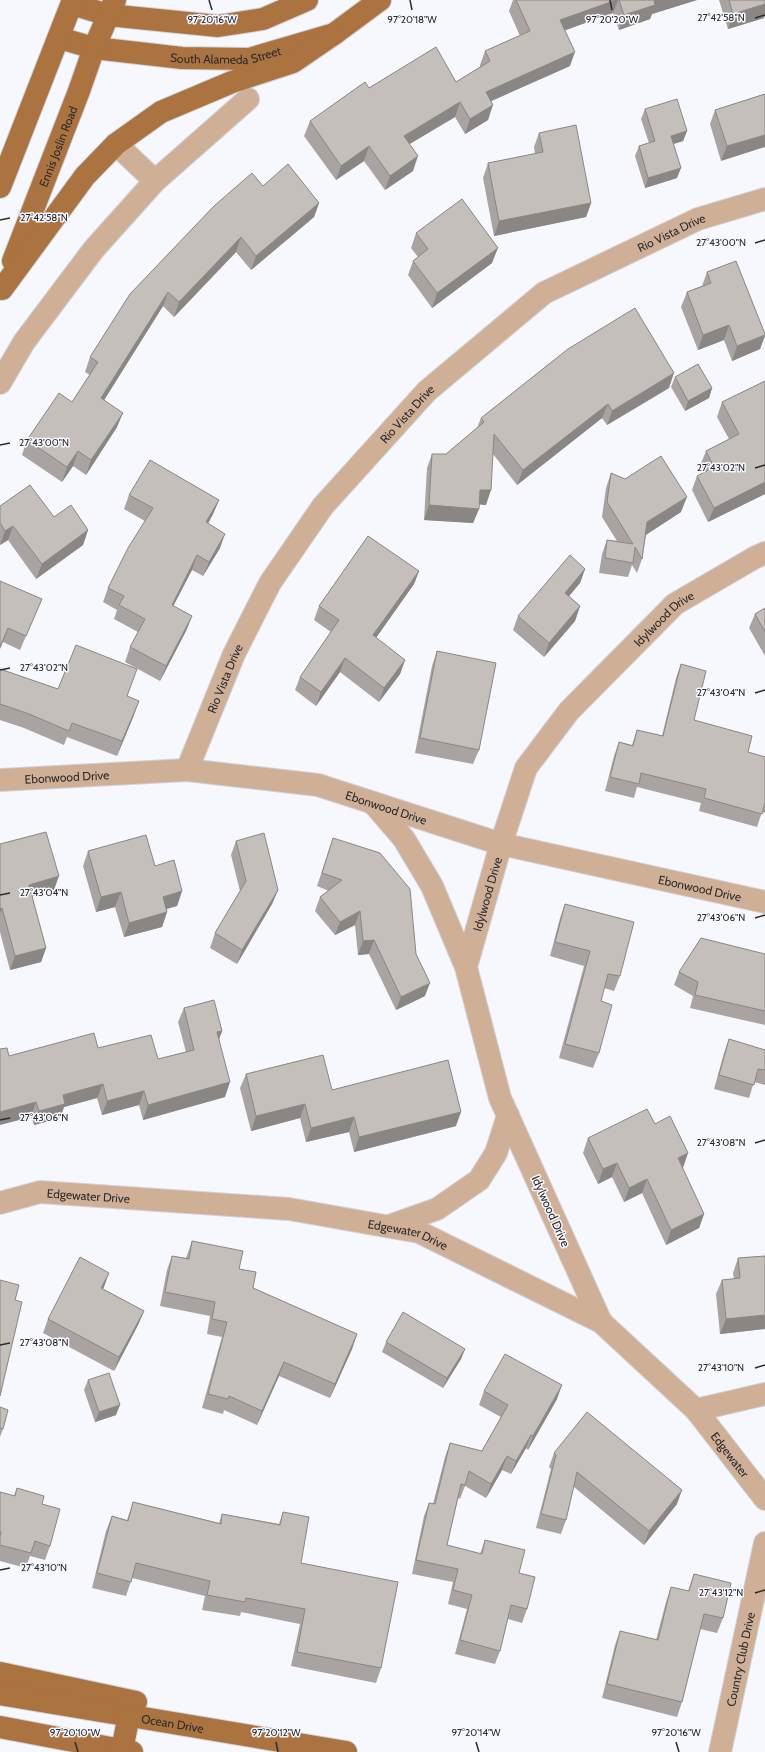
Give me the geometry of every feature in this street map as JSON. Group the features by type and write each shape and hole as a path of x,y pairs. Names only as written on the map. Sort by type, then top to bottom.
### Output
{"main road":[{"path":"0,187 73,2 218,26 263,19 307,0"},
{"name":"South Alameda Street","path":"59,38 94,48 182,58 249,59 334,34 380,0"},
{"name":"Ennis Joslin Road","path":"1,291 79,91 94,48 111,8"},
{"path":"1,291 84,176 116,144 161,112 232,82 293,62 334,34"},
{"path":"0,1673 232,1722 278,1740"},
{"name":"Ocean Drive","path":"0,1694 346,1752"},
{"path":"0,1727 127,1751 129,1715"}],"street":[{"path":"0,383 24,342 94,249 155,181 248,99"},
{"path":"116,144 155,181"},
{"name":"Rio Vista Drive","path":"187,770 234,654 270,583 323,506 427,391 544,293 698,219 765,199"},
{"name":"Idylwood Drive","path":"601,1322 500,1098 466,967 501,844 526,768 569,711 675,604 765,553"},
{"name":"Ebonwood Drive","path":"0,780 187,770 318,786 501,844 765,902"},
{"path":"373,803 404,839 432,886 466,967"},
{"path":"388,1226 438,1209 479,1180 496,1153 508,1115"},
{"name":"Edgewater Drive","path":"0,1203 40,1192 289,1209 419,1232 601,1322 696,1410"},
{"path":"696,1410 765,1394"},
{"name":"Edgewater","path":"696,1410 765,1499"},
{"name":"Country Club Drive","path":"720,1752 765,1543"}],"building":[{"path":"516,0 616,0 560,20 575,52 486,92 493,105 470,119 460,102 404,136 418,156 390,176 369,146 341,166 310,121 365,82 369,88 436,47 456,82 490,61 485,51 530,31"},
{"path":"619,0 655,0 655,5 624,15"},
{"path":"729,0 765,0 765,4 733,14"},
{"path":"765,94 765,135 727,146 715,110"},
{"path":"677,99 687,131 671,136 681,168 648,178 639,146 655,141 645,109"},
{"path":"576,125 591,203 499,221 488,163 543,152 539,133"},
{"path":"288,164 319,203 256,256 241,237 179,302 168,292 101,398 123,413 91,460 78,451 67,467 27,440 59,393 72,402 98,362 90,357 130,294 214,206 252,173 263,186"},
{"path":"462,199 498,248 437,293 413,261 428,249 416,233"},
{"path":"736,261 765,334 737,346 729,325 703,335 687,292 711,283 707,272"},
{"path":"635,308 674,373 612,411 608,404 523,470 494,434 491,490 480,490 479,509 429,505 432,454 446,454 484,422 481,418 568,349"},
{"path":"698,364 712,388 688,401 675,377"},
{"path":"765,381 765,482 714,508 697,476 714,467 706,451 739,434 722,402"},
{"path":"661,456 687,497 647,522 642,559 635,547 633,563 605,558 607,540 633,544 607,502 611,473 625,479"},
{"path":"150,460 219,500 206,522 225,534 209,562 197,555 172,605 192,616 166,666 130,647 145,619 119,605 124,596 108,588 128,548 153,508 129,495"},
{"path":"30,485 54,517 71,505 88,530 42,564 13,526 5,531 0,523 0,506"},
{"path":"368,536 419,571 373,635 405,660 384,688 345,658 321,692 300,677 339,620 319,606"},
{"path":"570,555 585,569 565,593 580,606 549,643 518,616"},
{"path":"0,581 42,599 26,636 8,628 0,647"},
{"path":"765,608 765,632 755,614"},
{"path":"76,645 137,669 127,696 139,701 122,741 72,723 69,731 29,714 0,704 0,669 58,689"},
{"path":"437,651 496,663 479,750 420,738"},
{"path":"681,664 706,671 694,720 752,736 748,752 765,757 765,802 762,814 704,798 706,789 641,773 639,784 610,777 619,742 633,746 637,730 663,736"},
{"path":"46,832 59,876 29,885 46,948 15,956 2,908 0,909 0,844"},
{"path":"264,833 278,890 242,950 215,933 246,881 236,841"},
{"path":"146,835 155,866 174,860 182,891 163,897 167,912 129,923 121,892 101,897 88,851"},
{"path":"333,838 380,853 410,889 416,954 430,983 401,997 374,940 363,941 360,911 340,922 320,897 342,880 322,873"},
{"path":"565,904 634,922 620,976 608,974 601,1001 612,1005 599,1053 565,1044 590,951 555,942"},
{"path":"701,938 765,954 765,1011 695,995 698,982 679,972"},
{"path":"214,1000 222,1031 217,1032 230,1082 148,1105 144,1091 107,1101 103,1084 63,1095 65,1104 39,1111 36,1102 0,1112 0,1049 7,1048 9,1056 94,1033 98,1048 151,1035 158,1059 194,1050 184,1008"},
{"path":"729,1039 765,1050 765,1070 758,1069 754,1085 719,1075"},
{"path":"323,1055 332,1090 448,1060 461,1112 359,1137 354,1117 311,1128 305,1104 256,1116 246,1074"},
{"path":"647,1109 655,1124 670,1116 688,1153 678,1158 704,1214 671,1230 647,1179 629,1188 617,1163 603,1169 588,1138"},
{"path":"192,1241 243,1251 239,1269 256,1272 253,1288 357,1334 335,1384 284,1362 262,1411 229,1396 228,1399 208,1394 227,1322 212,1319 215,1302 165,1292 172,1256 189,1259"},
{"path":"765,1256 765,1315 726,1319 722,1280 740,1278 738,1258"},
{"path":"80,1257 109,1273 101,1288 144,1311 119,1357 48,1319"},
{"path":"0,1280 19,1285 15,1300 22,1302 0,1396"},
{"path":"403,1312 465,1349 447,1378 386,1342"},
{"path":"505,1354 562,1385 533,1436 531,1435 516,1461 507,1456 491,1484 469,1471 465,1485 461,1484 447,1545 482,1554 485,1540 525,1550 519,1573 535,1577 527,1609 511,1605 500,1651 460,1640 472,1595 453,1590 458,1569 416,1560 429,1503 435,1504 450,1443 482,1451 508,1405 484,1391"},
{"path":"109,1373 120,1405 99,1412 88,1380"},
{"path":"0,1407 8,1410 3,1429 0,1428"},
{"path":"587,1412 682,1490 649,1531 577,1472 566,1520 541,1514 556,1455 554,1453"},
{"path":"17,1488 44,1496 42,1504 60,1509 50,1546 35,1541 31,1553 0,1545 0,1492 15,1496"},
{"path":"133,1502 221,1524 222,1514 280,1525 283,1512 309,1517 301,1563 398,1582 381,1668 297,1652 305,1609 246,1598 245,1602 207,1595 210,1581 136,1563 131,1582 97,1573 112,1516 128,1521"},
{"path":"694,1574 731,1583 723,1618 704,1614 682,1702 607,1684 620,1631 658,1640 671,1587 689,1591"}]}
